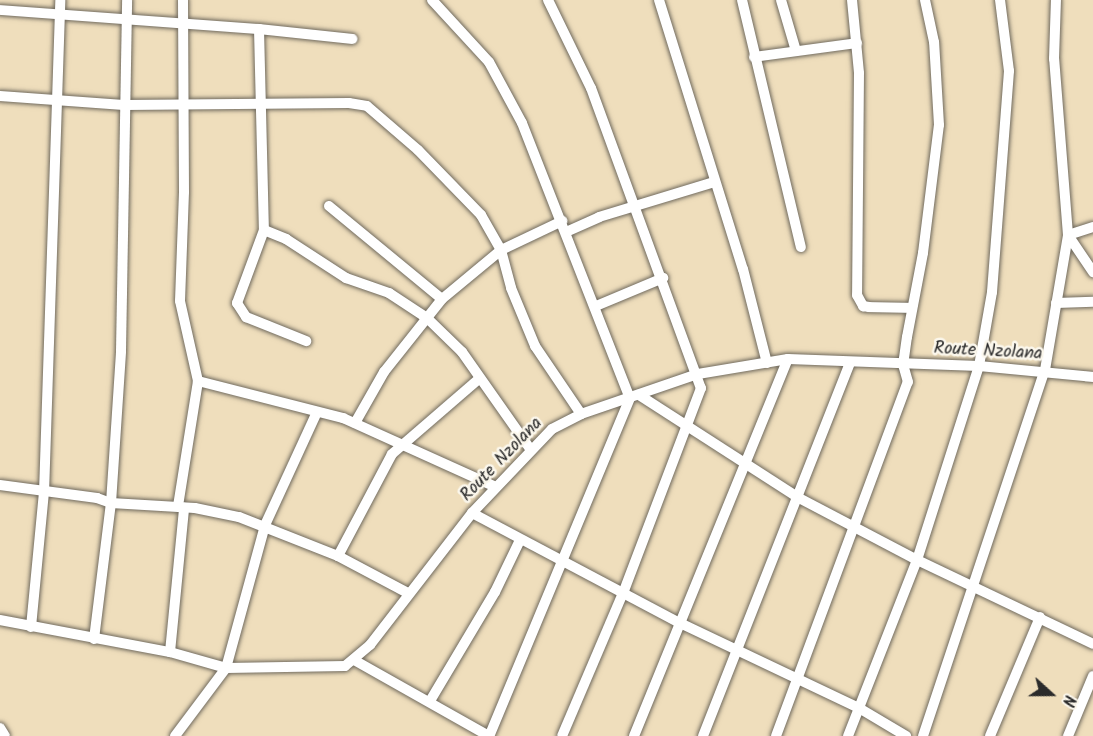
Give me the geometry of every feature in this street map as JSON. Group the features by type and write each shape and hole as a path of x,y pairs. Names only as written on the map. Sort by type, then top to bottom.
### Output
{"street":[{"path":"31,627 44,493 60,0"},
{"path":"94,639 111,503 121,351 127,0"},
{"path":"170,652 181,507 198,381 180,301 184,192 181,104 183,0"},
{"path":"432,0 495,71 535,150 634,397 687,427 797,497 917,560 1093,644"},
{"path":"548,0 587,78 698,374 700,388 622,593 562,736"},
{"path":"659,0 743,269 767,363"},
{"path":"742,0 801,247"},
{"path":"782,0 796,51"},
{"path":"852,0 857,43 858,296 863,306 912,308"},
{"path":"776,736 908,382 903,364 939,125 934,42 925,0"},
{"path":"848,736 917,560 979,366 992,292 1009,71 1000,0"},
{"path":"923,736 1045,370 1068,235 1054,60 1056,0"},
{"path":"0,10 60,12 352,39"},
{"path":"259,29 264,230 238,295 240,312 306,341"},
{"path":"754,57 857,43"},
{"path":"0,96 124,105 261,106 349,103 366,106 418,150 481,215 501,250 511,288 535,346 581,414"},
{"path":"566,232 634,206 714,182"},
{"path":"329,206 442,299"},
{"path":"355,423 384,372 442,299 501,250 562,221"},
{"path":"1068,235 1093,227"},
{"path":"264,230 286,239 346,278 389,293 427,318 462,352 531,450"},
{"path":"1068,235 1093,272"},
{"path":"596,306 663,278"},
{"path":"1056,303 1093,302"},
{"path":"634,736 788,359"},
{"name":"Route Nzolana","path":"354,660 370,645 472,513 552,429 581,414 698,374 788,359 979,366 1045,370 1093,377"},
{"path":"704,736 850,363"},
{"path":"338,556 382,467 401,445 479,379"},
{"path":"198,381 355,423 496,487"},
{"path":"0,620 31,627 45,626 94,639 170,652 226,668 334,668 354,660 489,736 561,562 634,397"},
{"path":"175,736 226,668 265,525 317,412"},
{"path":"0,485 44,493 97,498 111,503 181,507 265,525 338,556 408,594"},
{"path":"472,513 680,623 798,677 859,708 906,736"},
{"path":"429,701 495,592 520,540"},
{"path":"990,736 1040,617"},
{"path":"1068,736 1093,676"},
{"path":"0,728 5,736"}]}
